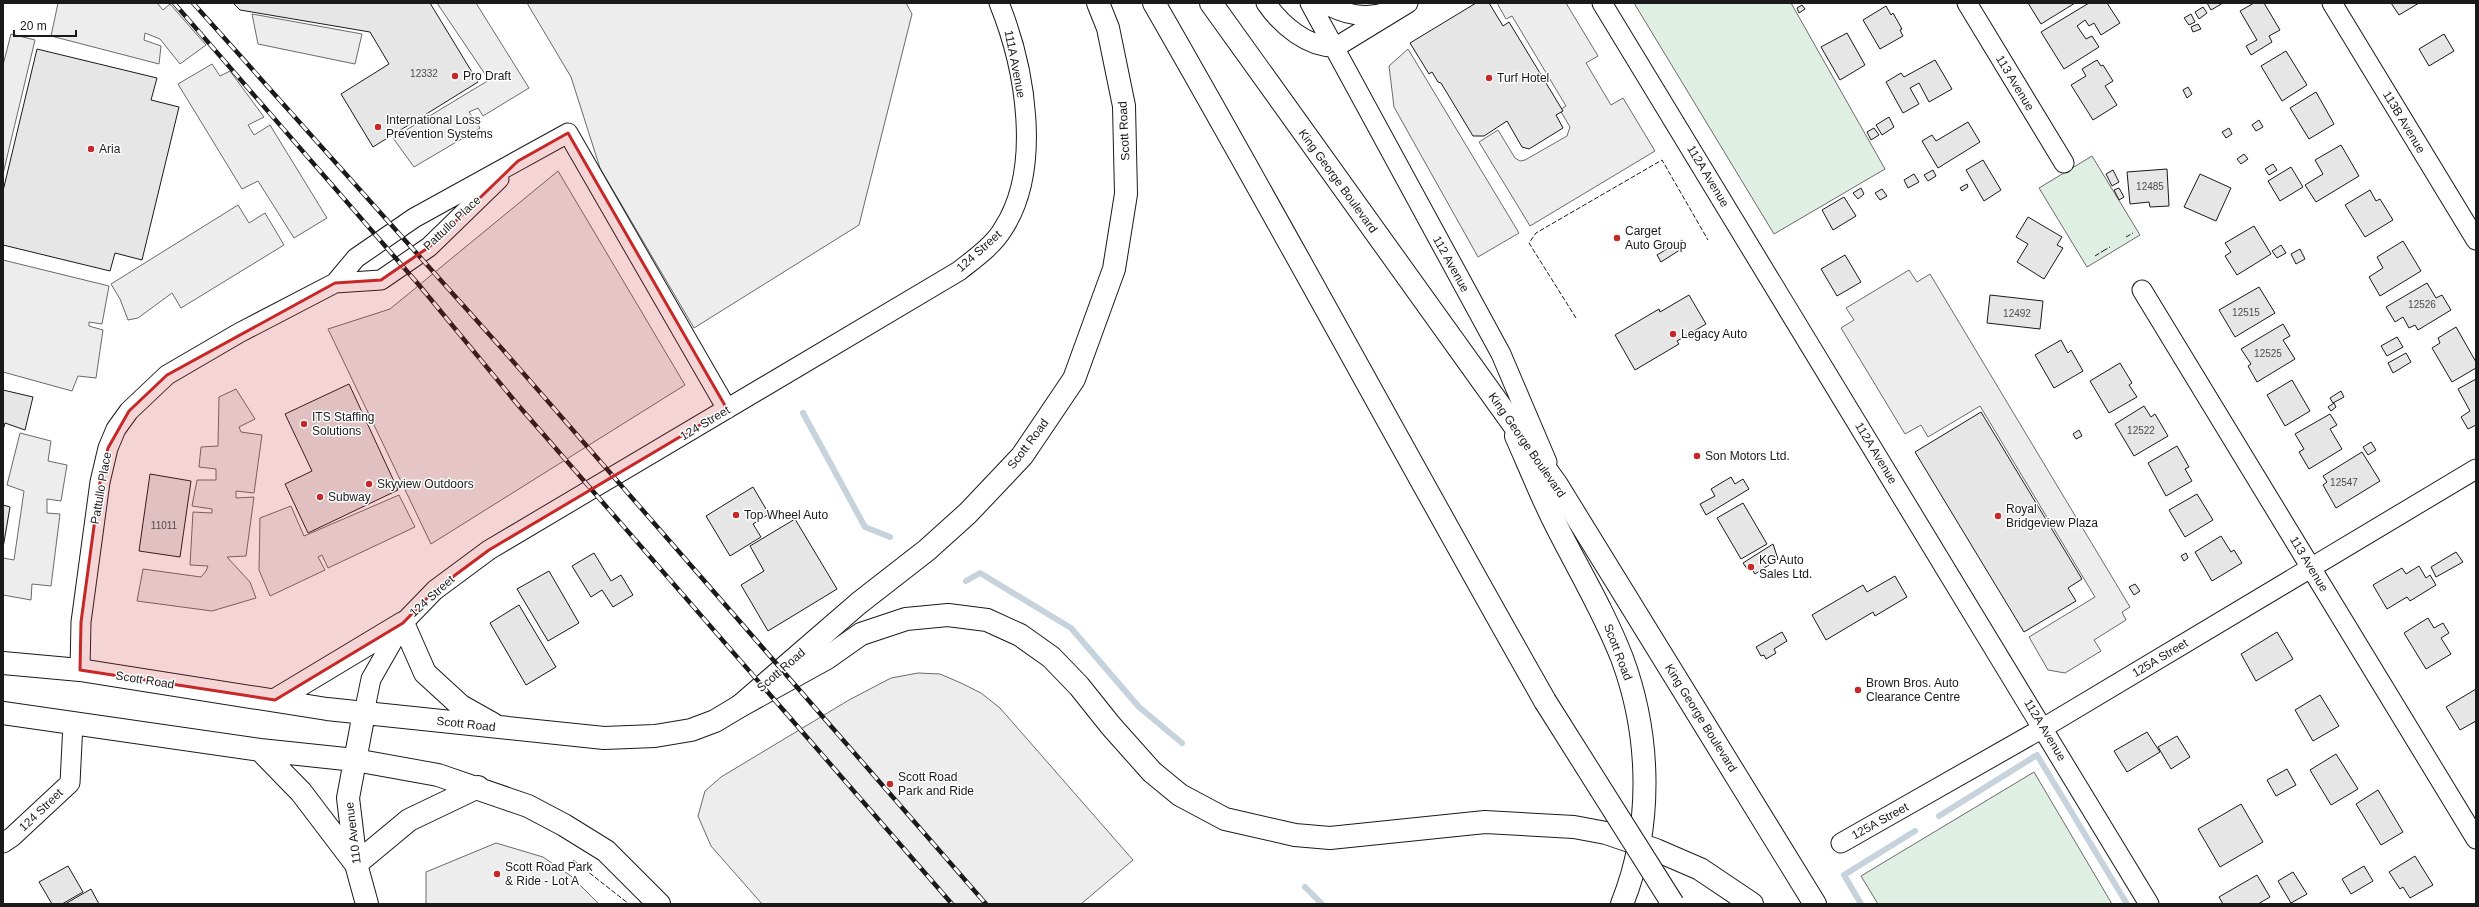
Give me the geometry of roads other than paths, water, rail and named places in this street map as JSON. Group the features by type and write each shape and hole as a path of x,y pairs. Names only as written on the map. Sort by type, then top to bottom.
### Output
{"main road":[{"name":"Scott Road","path":"3,663 80,670 364,713 604,738 654,736 691,730 715,721 740,706 859,603 927,550 968,513 1022,456 1074,379 1114,269 1126,194 1124,106 1108,28 1098,3"},
{"path":"1154,3 1237,147 1436,510 1546,701 1673,904"},
{"name":"King George Boulevard","path":"1211,3 1508,419 1557,485 1816,904"},
{"name":"Scott Road","path":"1508,419 1552,517 1601,610 1622,658 1635,698 1644,760 1640,843 1622,904"},
{"path":"740,706 827,658 861,634 906,619 948,615 987,620 1020,635 1051,657 1079,686 1152,772 1180,795 1225,819 1295,835 1330,838 1499,822 1574,827 1606,833 1640,843 1700,869 1752,904"},
{"path":"275,700 403,623 425,673 461,706 499,728"},
{"path":"3,713 260,750 355,760 438,775 478,787 528,806 564,825 606,851 659,904"},
{"name":"110 Avenue","path":"364,713 348,798 356,864 367,904"},
{"path":"260,750 301,792 356,864 409,820 478,787"}],"street":[{"name":"111A Avenue","path":"999,3 1007,22 1020,78 1026,127"},
{"path":"1266,3 1280,20 1296,32 1320,45 1336,47 1405,5"},
{"name":"112 Avenue","path":"1310,3 1336,47 1437,239 1501,354 1557,485"},
{"path":"1325,3 1341,12 1363,15 1382,14 1405,5"},
{"name":"112A Avenue","path":"1602,3 2149,904"},
{"name":"113 Avenue","path":"1967,3 2064,163"},
{"name":"113B Avenue","path":"2332,3 2476,240"},
{"name":"124 Street","path":"364,713 371,679 403,623 435,590 489,550 959,271 982,252 1003,230 1014,205 1023,178 1026,127"},
{"name":"Pattullo Place","path":"80,670 81,622 100,482 108,448 116,429 129,411 167,375 239,333 335,283 356,258 414,218 568,133 727,410"},
{"name":"Pattullo Place","path":"335,283 380,280 429,247 518,161"},
{"name":"113 Avenue","path":"2142,290 2476,839"},
{"name":"125A Street","path":"1842,843 2043,728 2476,469"},
{"name":"124 Street","path":"3,844 70,783 73,723"}],"waterway":[{"path":"803,413 865,527 890,537"},
{"path":"966,581 980,573 1071,628 1139,707 1182,743"},
{"path":"1939,816 2037,755 2127,904"},
{"path":"1861,904 1844,875 1915,831"},
{"path":"1305,887 1322,904"}],"railway":[{"path":"174,3 419,285 518,405 952,904"},
{"path":"193,3 504,351 986,904"}],"place":[{"name":"Pro Draft","path":"455,76"},
{"name":"Turf Hotel","path":"1489,78"},
{"name":"International Loss Prevention Systems","path":"378,127"},
{"name":"Aria","path":"91,149"},
{"name":"Carget Auto Group","path":"1617,238"},
{"name":"Legacy Auto","path":"1673,334"},
{"name":"ITS Staffing Solutions","path":"304,424"},
{"name":"Son Motors Ltd.","path":"1697,456"},
{"name":"Skyview Outdoors","path":"369,484"},
{"name":"Subway","path":"320,497"},
{"name":"Top Wheel Auto","path":"736,515"},
{"name":"Royal Bridgeview Plaza","path":"1998,516"},
{"name":"KG Auto Sales Ltd.","path":"1751,567"},
{"name":"Brown Bros. Auto Clearance Centre","path":"1858,690"},
{"name":"Scott Road Park and Ride","path":"890,784"},
{"name":"Scott Road Park & Ride - Lot A","path":"497,874"}]}
